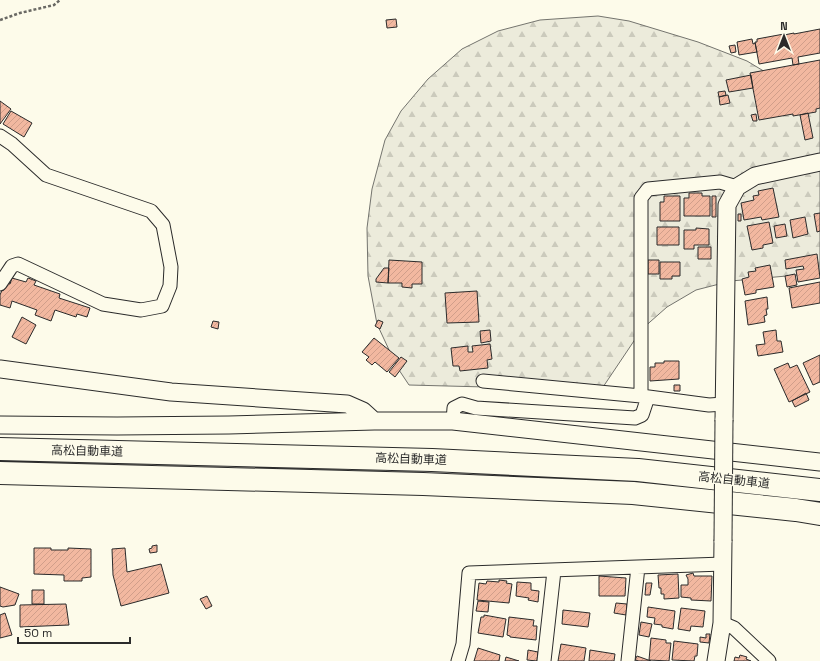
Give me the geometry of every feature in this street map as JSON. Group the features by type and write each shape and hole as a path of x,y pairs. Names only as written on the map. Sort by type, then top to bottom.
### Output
{"highway":[{"name":"高松自動車道","path":"0,449 432,460 638,470 810,489"},
{"name":"高松自動車道","path":"0,472 415,484 633,493 796,510 820,514"}],"street":[{"path":"0,136 12,144 46,174 151,211 163,225 171,267 170,286 162,306 141,310 103,304 18,264 12,266 0,284"},
{"path":"716,661 722,623 727,205 737,187 755,176 820,162"},
{"path":"453,421 454,408 462,404 476,408 635,418 642,415 644,397 641,198 648,189 720,182 737,187"},
{"path":"0,369 172,392 347,404 363,411 374,420"},
{"path":"483,381 709,405 724,412"},
{"path":"0,425 117,426 213,425 374,420 453,421 820,462"},
{"path":"458,661 463,644 469,573 723,564"},
{"path":"628,661 638,567"},
{"path":"544,661 554,571"},
{"path":"722,623 734,628 769,661"}],"path":[{"path":"0,20 20,13 54,5 60,0"}],"green space":[{"path":"598,16 629,21 698,42 747,61 820,105 820,273 731,281 696,290 667,307 642,329 601,390 409,385 397,367 377,324 368,276 367,228 372,189 385,140 401,111 428,79 462,49 498,31 540,20"}],"building":[{"path":"396,19 397,27 387,28 386,20"},
{"path":"820,29 820,53 798,57 799,64 793,65 792,58 759,64 755,42 757,42 757,39"},
{"path":"752,39 753,44 755,43 757,52 739,55 737,42"},
{"path":"735,45 736,52 731,53 729,46"},
{"path":"820,60 820,108 816,109 816,112 793,116 793,114 759,120 750,73"},
{"path":"751,75 753,88 729,92 726,80"},
{"path":"725,91 726,95 719,97 718,92"},
{"path":"728,95 730,103 720,105 719,97"},
{"path":"0,101 11,109 0,124"},
{"path":"11,111 32,123 24,137 3,124"},
{"path":"808,113 813,138 805,140 800,115"},
{"path":"756,114 757,121 753,121 751,115"},
{"path":"773,188 779,217 762,220 761,217 744,220 741,203 754,200 753,196 759,195 758,191"},
{"path":"689,193 702,193 702,196 710,196 710,216 684,216 684,198 689,198"},
{"path":"664,196 680,196 680,221 660,221 660,202 664,202"},
{"path":"712,196 716,196 716,217 712,217"},
{"path":"820,213 820,231 817,232 814,214"},
{"path":"738,214 741,214 741,221 738,221"},
{"path":"805,217 808,234 793,238 790,220"},
{"path":"769,222 773,243 763,245 763,248 752,250 747,226"},
{"path":"785,224 787,236 776,238 774,226"},
{"path":"657,227 679,227 679,245 657,245"},
{"path":"696,228 709,229 709,245 694,245 694,249 684,249 684,230 696,230"},
{"path":"698,247 711,247 711,259 698,259"},
{"path":"817,254 820,278 798,282 796,270 804,269 803,266 786,269 785,260"},
{"path":"389,260 422,262 422,284 412,284 412,288 402,287 402,283 388,283"},
{"path":"648,260 659,260 659,274 648,274"},
{"path":"660,262 680,262 680,276 672,276 672,279 660,279"},
{"path":"770,265 774,287 756,290 756,293 745,295 742,279 749,277 748,272 756,271 755,268"},
{"path":"384,268 389,268 388,283 376,282 376,279"},
{"path":"795,274 797,285 787,287 785,276"},
{"path":"12,278 26,282 28,278 36,281 34,285 60,294 59,298 90,308 87,317 77,314 76,317 55,310 51,321 35,315 37,310 12,301 10,308 0,305 0,295 2,290 3,291 7,283 10,284"},
{"path":"820,282 820,303 792,308 789,288"},
{"path":"477,291 479,322 447,323 445,293"},
{"path":"767,297 768,309 766,309 767,315 764,316 765,322 748,325 745,301"},
{"path":"22,317 36,325 26,344 12,337"},
{"path":"378,320 383,322 380,329 375,326"},
{"path":"213,321 219,322 218,329 211,327"},
{"path":"490,330 491,341 481,343 480,331"},
{"path":"776,330 777,341 781,341 783,352 758,356 756,345 765,344 763,332"},
{"path":"374,338 399,358 387,372 375,362 372,365 366,360 369,357 362,352"},
{"path":"490,344 492,359 487,360 488,368 460,371 459,366 453,366 451,348 468,346 468,352 473,352 472,346"},
{"path":"820,355 820,382 813,385 803,363"},
{"path":"401,357 407,361 395,377 389,372"},
{"path":"664,361 679,361 679,379 650,381 650,367 655,367 655,363 664,363"},
{"path":"788,363 790,368 797,365 810,392 789,402 774,369"},
{"path":"674,385 680,385 680,391 674,391"},
{"path":"806,393 809,400 795,407 792,401"},
{"path":"157,545 157,552 150,553 149,549 152,548 152,546"},
{"path":"34,548 51,548 51,550 68,550 68,548 91,549 91,577 82,578 82,581 64,581 64,575 34,574"},
{"path":"125,548 127,572 161,564 169,593 121,606 113,575 112,549"},
{"path":"693,573 694,576 712,576 711,601 691,600 691,598 681,597 681,585 688,585 686,575"},
{"path":"678,574 679,598 664,599 664,594 661,594 661,588 659,588 658,575"},
{"path":"599,576 626,578 625,596 599,596"},
{"path":"499,580 507,581 506,583 512,584 509,603 477,600 479,583 486,584 487,581 499,582"},
{"path":"517,582 531,583 531,590 539,591 538,602 528,600 529,598 516,596"},
{"path":"646,583 652,583 650,595 645,595"},
{"path":"0,587 19,594 15,605 0,606"},
{"path":"32,590 44,590 44,604 32,604"},
{"path":"207,596 212,606 206,609 200,599"},
{"path":"478,601 489,602 488,612 476,611"},
{"path":"616,603 627,604 626,615 614,613"},
{"path":"66,604 69,625 20,627 20,605"},
{"path":"648,607 675,611 673,629 654,624 655,618 647,617"},
{"path":"681,608 705,611 703,627 691,626 690,631 678,629"},
{"path":"563,610 590,613 588,627 562,624"},
{"path":"5,613 12,635 0,638 0,615"},
{"path":"484,615 506,619 503,637 478,633 481,617 484,617"},
{"path":"509,617 534,620 533,626 537,626 536,640 510,637 507,635"},
{"path":"641,622 652,624 649,637 639,635"},
{"path":"706,634 710,634 709,643 700,642 700,637 706,638"},
{"path":"651,638 666,640 666,643 671,643 669,661 649,660"},
{"path":"674,641 698,644 697,656 695,656 694,661 672,660"},
{"path":"561,644 586,648 584,661 558,661"},
{"path":"478,648 500,655 499,661 474,661"},
{"path":"528,650 538,652 537,661 527,660"},
{"path":"590,650 615,654 614,661 589,661"},
{"path":"740,655 747,657 746,659 751,661 734,661 735,657 739,658"},
{"path":"637,656 651,661 635,660"},
{"path":"506,657 519,661 505,661"}]}
